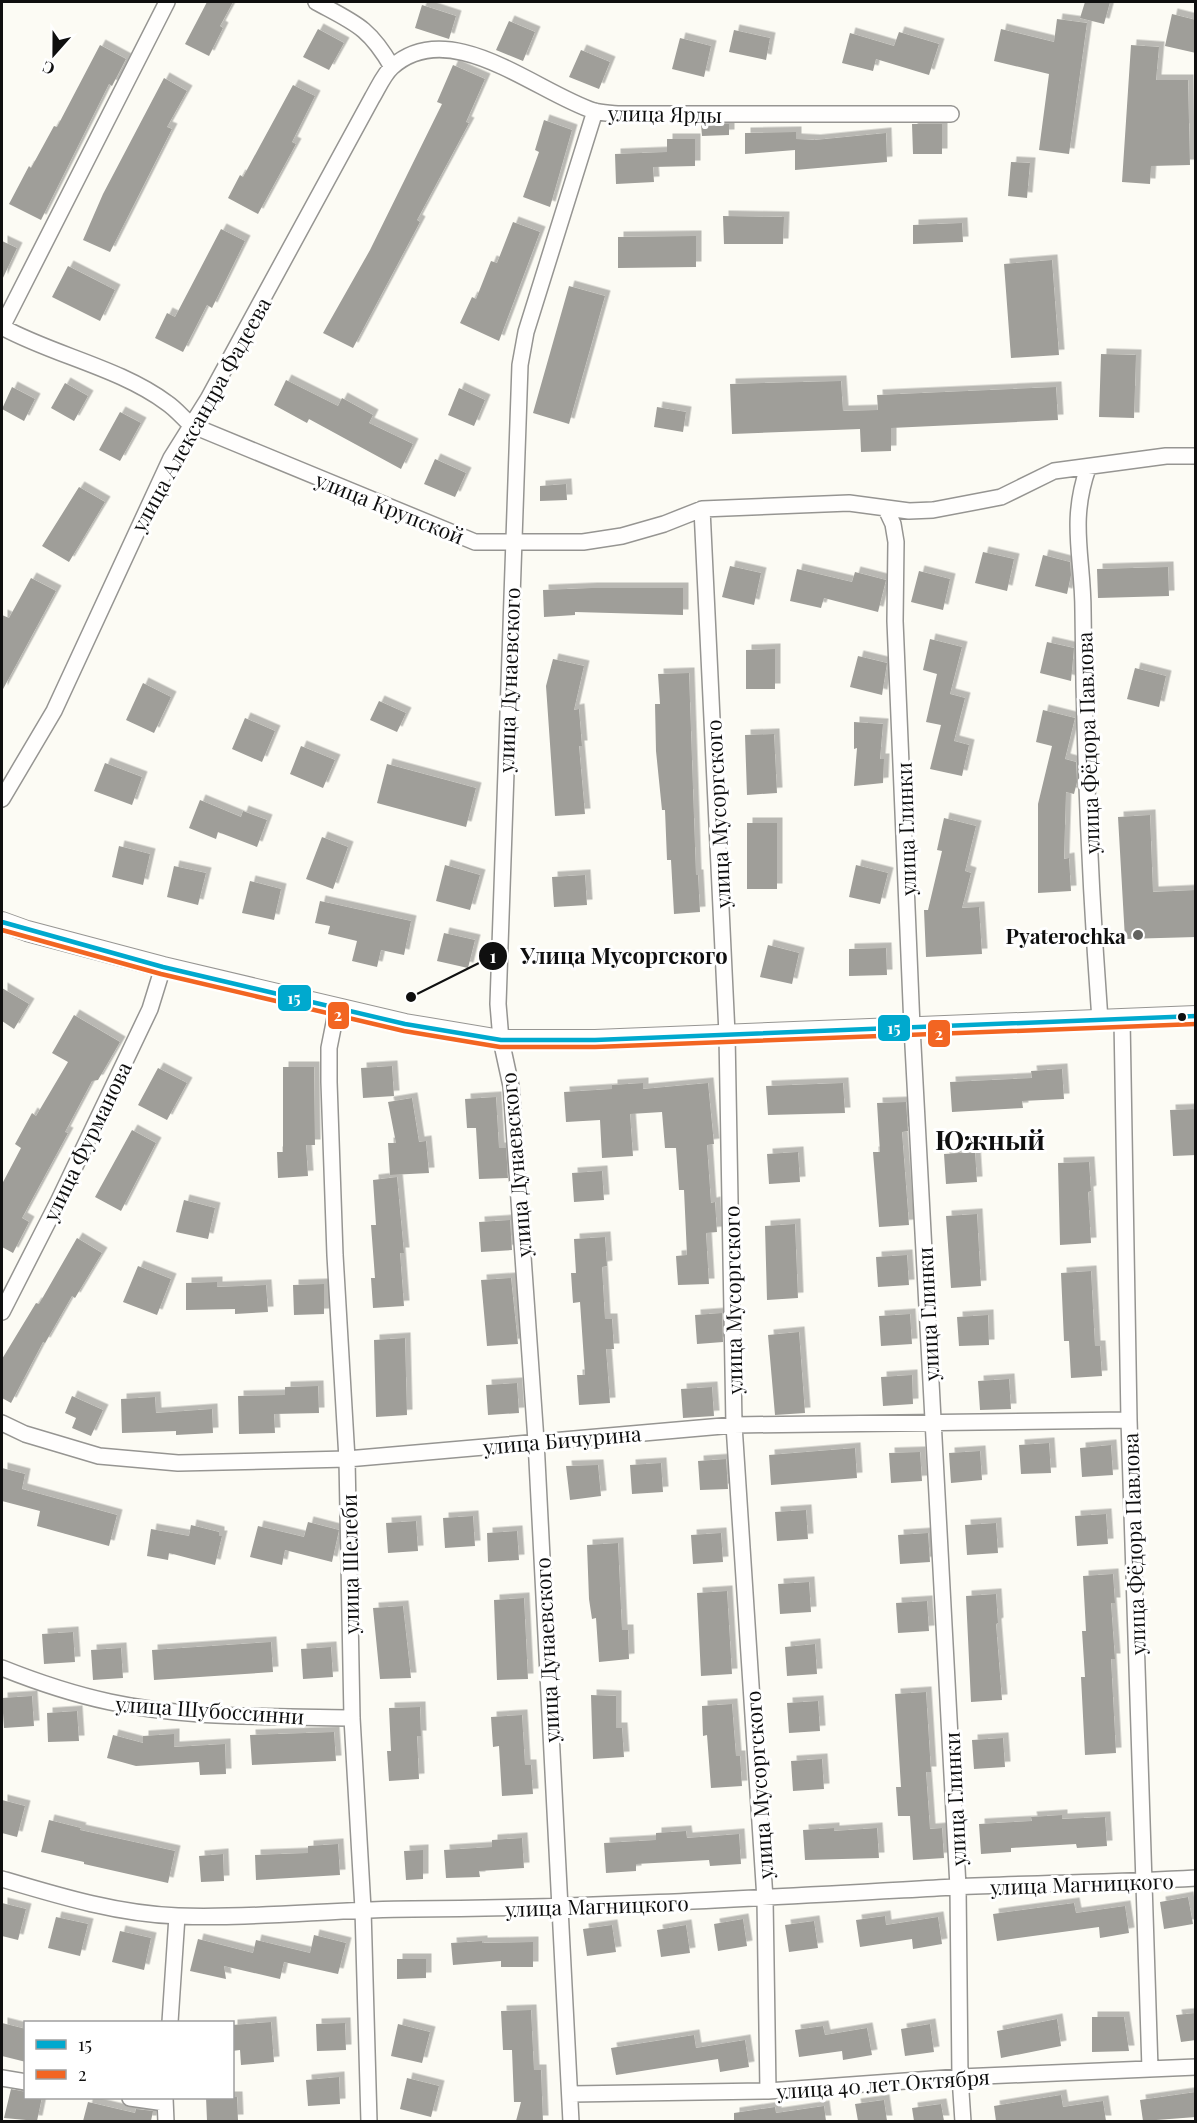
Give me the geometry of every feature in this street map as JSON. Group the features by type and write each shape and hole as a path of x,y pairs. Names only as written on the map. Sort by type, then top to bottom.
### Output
{"street":[{"path":"2,327 167,2"},
{"path":"316,2 358,25 376,40 392,67"},
{"name":"улица Ярды","path":"392,67 418,53 435,48 450,48 492,63 595,111 951,114"},
{"name":"улица Александра Фадеева","path":"2,799 54,711 147,506 372,98 392,67"},
{"name":"улица Дунаевского","path":"571,2121 536,1441 511,1086 501,1040 498,1004 506,849 505,779 520,365 526,332 595,111"},
{"name":"улица Крупской","path":"2,327 42,347 140,387 167,403 191,425 475,542 583,542 622,536 664,524 702,509 849,503 886,509 933,510 1001,497 1054,471 1166,456 1196,456"},
{"name":"улица Фёдора Павлова","path":"1088,468 1078,495 1076,517 1083,609 1100,1020"},
{"name":"улица Мусоргского","path":"702,509 727,1034 734,1425 765,1899 768,2091"},
{"name":"улица Глинки","path":"886,509 893,524 896,542 896,632 912,1027 958,1887 960,2077 963,2121"},
{"path":"2,922 27,931 163,967 416,1026 501,1040 595,1040 1196,1016"},
{"name":"улица Фурманова","path":"2,1312 58,1202 145,1019 163,967"},
{"name":"улица Шелеби","path":"337,1008 329,1048 329,1082 335,1255 347,1459 352,1718 363,1909 369,2121"},
{"name":"улица Фёдора Павлова","path":"1122,1018 1129,1420 1150,2069"},
{"name":"улица Бичурина","path":"2,1424 25,1434 99,1456 178,1463 347,1459 734,1425 1129,1420"},
{"name":"улица Шубоссинни","path":"2,1668 39,1682 111,1702 198,1712 352,1718"},
{"name":"улица Магницкого","path":"2,1879 59,1897 124,1910 177,1916 324,1914 363,1909 559,1908 765,1899 958,1887 1196,1878"},
{"path":"170,2021 177,1916"},
{"name":"улица 40 лет Октября","path":"571,2094 768,2091 960,2077 1196,2067"},
{"path":"2,2078 24,2082"},
{"path":"165,2100 166,2121"}],"building":[{"path":"207,2 233,2 220,26 223,28 209,56 185,44"},
{"path":"1085,2 1110,2 1104,24 1080,18"},
{"path":"422,5 456,16 449,39 415,28"},
{"path":"1172,14 1196,20 1196,53 1165,46"},
{"path":"1057,19 1087,23 1069,154 1039,150 1049,74 994,61 1001,29 1054,42"},
{"path":"509,21 535,32 523,61 496,50"},
{"path":"318,29 344,43 329,70 303,57"},
{"path":"734,30 770,38 766,60 729,52"},
{"path":"899,32 939,44 929,75 876,59 873,71 842,63 850,33 894,46"},
{"path":"680,38 711,46 704,77 672,69"},
{"path":"100,45 126,59 112,86 109,84 41,220 9,204 29,166 31,168 54,126 57,127"},
{"path":"1131,45 1159,47 1156,80 1188,80 1190,165 1151,166 1150,184 1122,182"},
{"path":"581,50 610,62 599,89 569,77"},
{"path":"453,65 485,79 466,122 469,123 417,220 420,222 353,348 323,333 370,250 442,104 437,102"},
{"path":"164,78 187,91 167,127 172,129 110,252 83,240 103,194"},
{"path":"293,85 315,96 292,142 296,144 258,214 228,198 240,175 243,177"},
{"path":"544,120 572,130 550,207 523,197 539,152 535,150"},
{"path":"701,124 729,124 729,135 702,136"},
{"path":"912,124 942,124 942,154 913,154"},
{"path":"796,132 796,139 815,140 886,133 887,162 795,170 795,150 745,154 745,133"},
{"path":"667,139 695,139 695,166 653,167 654,182 616,184 615,154 667,152"},
{"path":"1011,162 1030,163 1027,198 1008,196"},
{"path":"723,216 784,217 783,244 724,244"},
{"path":"513,222 540,232 499,341 460,323 472,297 476,299 491,261 497,263"},
{"path":"962,223 963,242 913,244 913,225"},
{"path":"221,229 245,241 212,308 207,305 183,352 155,338 167,313 175,317"},
{"path":"696,236 696,267 618,268 618,237"},
{"path":"2,241 17,248 2,280"},
{"path":"1052,260 1059,355 1011,358 1004,264"},
{"path":"68,266 115,290 100,321 52,297"},
{"path":"569,286 605,296 569,424 533,413"},
{"path":"1101,354 1136,355 1134,418 1099,417"},
{"path":"286,380 338,406 342,398 373,415 369,423 413,444 401,469 309,419 307,423 274,405"},
{"path":"841,381 843,411 878,410 877,395 1056,387 1058,420 891,428 891,451 861,452 860,429 732,434 730,384"},
{"path":"65,383 88,396 74,421 51,408"},
{"path":"12,387 35,399 24,421 2,409"},
{"path":"459,388 485,400 474,426 448,415"},
{"path":"657,407 686,412 683,432 654,427"},
{"path":"120,412 141,423 120,461 99,450"},
{"path":"435,459 466,473 455,497 424,484"},
{"path":"566,484 567,500 540,501 540,486"},
{"path":"79,487 105,502 69,562 42,546"},
{"path":"983,552 1014,559 1007,591 975,583"},
{"path":"1043,555 1070,562 1071,575 1067,594 1035,586"},
{"path":"730,566 761,573 754,605 722,597"},
{"path":"1168,567 1169,596 1098,598 1097,569"},
{"path":"797,569 852,582 855,572 886,580 878,612 824,598 821,608 790,601"},
{"path":"919,571 950,579 943,610 911,602"},
{"path":"31,578 56,591 2,691 2,615 9,618"},
{"path":"683,588 683,615 575,612 575,615 544,617 543,590"},
{"path":"930,639 962,647 950,694 965,698 954,741 969,745 962,776 930,769 941,725 926,722 937,674 923,670"},
{"path":"1047,642 1074,648 1071,681 1040,673"},
{"path":"775,649 775,689 746,689 746,650"},
{"path":"858,656 887,663 882,695 850,687"},
{"path":"553,659 584,666 574,710 579,709 582,746 579,746 585,814 555,816 546,686"},
{"path":"1135,668 1166,676 1159,707 1127,699"},
{"path":"689,673 696,875 698,875 700,912 674,914 671,860 667,860 665,810 662,810 656,751 655,704 660,704 658,674"},
{"path":"143,683 171,697 154,733 126,720"},
{"path":"379,701 406,713 397,732 370,720"},
{"path":"1043,710 1075,718 1065,759 1076,762 1077,782 1074,794 1066,792 1064,859 1069,858 1071,891 1038,893 1038,804 1052,746 1036,742"},
{"path":"245,718 275,731 262,762 232,749"},
{"path":"854,722 883,724 880,759 884,759 883,783 854,786 857,748 854,749"},
{"path":"774,734 777,793 747,795 745,735"},
{"path":"301,746 335,760 323,788 290,774"},
{"path":"105,763 142,777 132,805 94,791"},
{"path":"387,764 476,788 466,827 377,803"},
{"path":"200,800 241,817 243,811 267,820 257,847 218,832 216,839 189,828"},
{"path":"1150,815 1153,892 1196,890 1196,937 1125,939 1118,817"},
{"path":"944,818 976,826 965,871 971,873 962,908 979,907 982,954 926,957 924,910 928,910 942,851 937,850"},
{"path":"747,823 777,823 777,889 747,889"},
{"path":"322,837 348,847 333,889 306,879"},
{"path":"119,846 150,854 143,885 112,877"},
{"path":"445,865 480,875 470,910 436,901"},
{"path":"856,865 888,873 880,904 849,897"},
{"path":"174,866 206,873 198,905 167,897"},
{"path":"585,875 587,905 554,907 552,877"},
{"path":"250,881 281,889 274,920 242,913"},
{"path":"320,901 411,921 404,955 381,950 377,967 352,961 357,941 328,934 330,926 315,923"},
{"path":"444,933 475,940 468,968 437,961"},
{"path":"768,945 799,953 792,984 760,977"},
{"path":"886,948 887,975 849,976 849,949"},
{"path":"2,988 29,1004 14,1029 2,1021"},
{"path":"74,1015 120,1042 98,1080 92,1081 65,1132 68,1133 22,1218 29,1222 13,1253 2,1247 2,1184 21,1148 15,1144 32,1113 36,1116 68,1062 52,1053"},
{"path":"392,1066 394,1096 363,1098 361,1068"},
{"path":"283,1067 314,1067 315,1145 306,1145 308,1176 278,1178 277,1152 283,1152"},
{"path":"158,1068 187,1083 167,1120 138,1105"},
{"path":"1062,1069 1064,1099 1022,1101 1023,1108 952,1112 950,1082 1032,1078 1031,1071"},
{"path":"643,1083 643,1089 708,1083 714,1144 707,1145 711,1203 715,1202 717,1232 706,1233 709,1284 678,1285 676,1256 687,1255 684,1190 679,1190 676,1148 665,1148 662,1112 630,1114 633,1156 602,1158 600,1120 566,1122 564,1092 612,1089 612,1085"},
{"path":"843,1083 845,1113 768,1115 766,1086"},
{"path":"496,1097 499,1148 506,1148 508,1178 479,1179 476,1128 467,1128 465,1099"},
{"path":"412,1098 419,1142 426,1141 429,1173 390,1175 388,1143 396,1143 388,1102"},
{"path":"906,1102 908,1131 902,1132 909,1225 879,1227 873,1152 880,1152 877,1103"},
{"path":"1196,1109 1196,1155 1173,1156 1170,1110"},
{"path":"132,1130 156,1143 121,1211 95,1197"},
{"path":"798,1152 800,1182 769,1184 767,1154"},
{"path":"975,1152 977,1182 946,1184 944,1154"},
{"path":"1089,1162 1091,1243 1060,1245 1058,1163"},
{"path":"602,1171 604,1200 574,1202 572,1173"},
{"path":"397,1177 404,1253 400,1253 404,1306 373,1308 371,1278 375,1278 371,1225 376,1225 373,1180"},
{"path":"184,1200 215,1208 208,1239 176,1232"},
{"path":"977,1214 981,1286 951,1288 946,1216"},
{"path":"510,1220 512,1250 481,1252 479,1222"},
{"path":"795,1224 798,1298 767,1300 765,1226"},
{"path":"605,1237 607,1266 602,1267 605,1319 612,1319 614,1349 606,1349 610,1403 579,1405 577,1375 585,1375 580,1302 573,1303 571,1273 576,1273 574,1239"},
{"path":"77,1238 102,1253 75,1298 72,1296 45,1343 43,1342 11,1403 2,1398 2,1359 36,1303 39,1304"},
{"path":"907,1255 909,1285 878,1287 876,1257"},
{"path":"138,1266 171,1279 157,1315 123,1302"},
{"path":"1091,1271 1095,1346 1100,1346 1102,1376 1071,1378 1069,1341 1064,1341 1061,1273"},
{"path":"511,1278 518,1344 487,1346 481,1280"},
{"path":"217,1282 217,1287 266,1285 268,1312 235,1314 235,1309 186,1310 186,1283"},
{"path":"324,1284 324,1314 294,1315 293,1285"},
{"path":"722,1313 723,1342 697,1344 695,1315"},
{"path":"910,1314 912,1344 881,1346 879,1316"},
{"path":"988,1315 989,1345 959,1346 957,1317"},
{"path":"799,1332 805,1413 775,1415 768,1335"},
{"path":"405,1338 407,1415 376,1417 374,1340"},
{"path":"912,1375 913,1404 883,1406 881,1377"},
{"path":"1009,1379 1011,1409 980,1410 978,1381"},
{"path":"517,1383 519,1413 488,1415 486,1385"},
{"path":"318,1386 319,1413 274,1414 275,1433 239,1434 238,1396 285,1395 285,1387"},
{"path":"712,1387 714,1416 683,1418 681,1389"},
{"path":"72,1396 103,1410 91,1436 72,1428 76,1418 65,1413"},
{"path":"155,1397 156,1413 212,1409 213,1433 176,1435 176,1431 122,1433 121,1399"},
{"path":"1049,1443 1051,1473 1021,1474 1019,1445"},
{"path":"1111,1445 1113,1475 1082,1477 1080,1448"},
{"path":"855,1448 857,1478 771,1485 769,1455"},
{"path":"980,1451 982,1480 951,1483 949,1453"},
{"path":"920,1452 922,1481 891,1483 889,1453"},
{"path":"726,1459 728,1489 700,1490 698,1461"},
{"path":"661,1463 663,1492 632,1494 630,1465"},
{"path":"598,1465 601,1496 570,1500 566,1466"},
{"path":"2,1468 25,1474 22,1489 117,1515 109,1546 37,1526 40,1511 2,1501"},
{"path":"806,1510 808,1539 777,1541 775,1512"},
{"path":"1106,1514 1108,1544 1077,1546 1075,1516"},
{"path":"473,1516 475,1546 445,1548 443,1518"},
{"path":"416,1521 418,1551 388,1553 386,1523"},
{"path":"308,1522 339,1530 332,1562 285,1550 282,1565 250,1557 258,1526 304,1537"},
{"path":"996,1523 998,1553 967,1555 965,1525"},
{"path":"191,1525 219,1532 219,1536 222,1536 215,1565 169,1553 168,1560 147,1556 151,1529 189,1536"},
{"path":"517,1531 519,1560 488,1562 487,1533"},
{"path":"721,1533 723,1562 693,1564 691,1535"},
{"path":"928,1533 930,1562 900,1564 898,1535"},
{"path":"618,1543 622,1630 628,1630 629,1659 599,1662 596,1618 592,1619 589,1599 587,1545"},
{"path":"1113,1574 1115,1603 1111,1603 1115,1659 1111,1659 1116,1753 1085,1755 1081,1677 1085,1677 1082,1631 1086,1631 1083,1576"},
{"path":"809,1582 811,1612 780,1614 778,1584"},
{"path":"727,1591 732,1674 701,1676 697,1593"},
{"path":"996,1594 1002,1700 971,1702 966,1596"},
{"path":"524,1598 528,1679 497,1680 494,1600"},
{"path":"927,1601 929,1631 898,1633 896,1603"},
{"path":"403,1606 411,1678 380,1679 373,1608"},
{"path":"73,1632 75,1662 44,1664 42,1634"},
{"path":"271,1642 273,1672 154,1680 152,1650"},
{"path":"815,1644 817,1674 787,1676 785,1647"},
{"path":"331,1647 333,1677 303,1679 301,1649"},
{"path":"121,1648 123,1678 93,1680 91,1650"},
{"path":"926,1692 931,1772 926,1772 930,1829 942,1828 944,1858 913,1860 910,1816 898,1816 896,1787 901,1787 895,1694"},
{"path":"591,1695 616,1696 616,1728 622,1728 624,1757 593,1759"},
{"path":"32,1696 34,1726 4,1728 2,1698"},
{"path":"818,1701 820,1731 789,1733 787,1703"},
{"path":"732,1704 736,1756 740,1756 742,1786 711,1788 707,1735 703,1736 702,1706"},
{"path":"420,1707 421,1736 417,1736 419,1779 389,1781 387,1751 391,1751 389,1708"},
{"path":"77,1711 79,1741 48,1742 47,1713"},
{"path":"522,1715 525,1765 531,1765 533,1794 502,1796 499,1746 493,1747 491,1717"},
{"path":"334,1732 336,1761 252,1765 250,1735"},
{"path":"174,1734 174,1747 225,1744 226,1774 200,1775 199,1762 136,1766 107,1758 113,1735 143,1743 143,1736"},
{"path":"1003,1738 1005,1767 974,1769 972,1740"},
{"path":"822,1759 824,1789 793,1791 791,1761"},
{"path":"2,1800 25,1806 17,1837 2,1833"},
{"path":"1062,1815 1062,1819 1105,1817 1107,1846 1077,1848 1076,1844 1011,1848 1011,1852 981,1854 979,1824 1032,1821 1031,1817"},
{"path":"49,1820 81,1828 80,1830 175,1851 168,1883 41,1852"},
{"path":"834,1828 834,1831 877,1828 879,1858 805,1860 803,1830"},
{"path":"686,1831 687,1838 739,1834 741,1864 710,1866 709,1860 636,1864 636,1871 606,1873 604,1843 656,1840 656,1833"},
{"path":"522,1838 524,1868 479,1871 480,1877 446,1878 444,1850 492,1847 492,1840"},
{"path":"338,1844 340,1875 256,1880 255,1855 308,1853 308,1846"},
{"path":"423,1850 423,1879 406,1880 404,1851"},
{"path":"223,1854 224,1881 201,1882 199,1856"},
{"path":"1188,1897 1193,1924 1164,1929 1160,1902"},
{"path":"2,1903 26,1909 18,1940 2,1936"},
{"path":"1074,1903 1076,1913 1125,1906 1129,1933 1100,1938 1099,1927 997,1941 993,1914"},
{"path":"885,1916 886,1925 938,1917 942,1944 913,1949 912,1939 860,1947 856,1920"},
{"path":"56,1917 88,1924 80,1956 48,1948"},
{"path":"743,1919 747,1946 718,1951 714,1924"},
{"path":"814,1921 818,1948 789,1952 785,1925"},
{"path":"612,1925 616,1952 587,1956 583,1929"},
{"path":"686,1925 690,1953 661,1957 657,1930"},
{"path":"120,1931 151,1938 144,1970 112,1962"},
{"path":"314,1935 346,1943 338,1974 284,1962 280,1979 224,1966 226,1979 190,1971 198,1939 253,1953 256,1940 310,1953"},
{"path":"482,1941 482,1943 533,1942 533,1967 501,1967 501,1961 453,1965 451,1943"},
{"path":"397,1959 426,1959 426,1978 397,1979"},
{"path":"531,2010 534,2070 541,2070 543,2121 516,2121 521,2102 514,2102 512,2050 503,2050 501,2011"},
{"path":"1196,2013 1196,2040 1181,2042 1176,2015"},
{"path":"1092,2017 1124,2017 1129,2051 1092,2052"},
{"path":"1057,2019 1061,2046 1001,2058 997,2031"},
{"path":"271,2022 274,2062 241,2065 240,2050 234,2051 234,2025"},
{"path":"2,2023 24,2028 24,2062 2,2056"},
{"path":"345,2023 346,2050 317,2051 316,2024"},
{"path":"398,2024 430,2032 422,2063 391,2056"},
{"path":"930,2024 934,2052 905,2056 901,2029"},
{"path":"823,2026 825,2035 867,2028 872,2055 843,2060 842,2051 799,2057 795,2030"},
{"path":"694,2035 696,2048 745,2040 749,2067 720,2072 718,2059 616,2075 611,2048"},
{"path":"339,2077 340,2104 308,2106 306,2080"},
{"path":"407,2078 439,2086 431,2117 400,2109"},
{"path":"11,2089 24,2092 24,2099 42,2099 37,2121 4,2118"},
{"path":"1196,2092 1196,2117 1143,2121 1140,2100"},
{"path":"1061,2095 1063,2107 1103,2101 1106,2121 996,2121 994,2106"},
{"path":"237,2097 238,2120 207,2121 206,2099 234,2099"},
{"path":"884,2100 887,2121 858,2121 855,2104"},
{"path":"88,2102 135,2113 136,2109 153,2111 151,2121 83,2121"},
{"path":"941,2104 944,2121 914,2121 912,2108"},
{"path":"824,2106 826,2121 734,2121 734,2113 775,2107 776,2113"}],"transit line":[{"name":"15","path":"2,922 163,967 405,1024 501,1040 595,1040 1196,1016"},
{"name":"2","path":"2,930 161,974 404,1031 500,1047 595,1047 1196,1024"}],"place":[{"name":"Pyaterochka","path":"1138,935"},
{"name":"Улица Мусоргского","path":"411,997"}],"district":[{"name":"Южный","path":"990,1139"}]}
